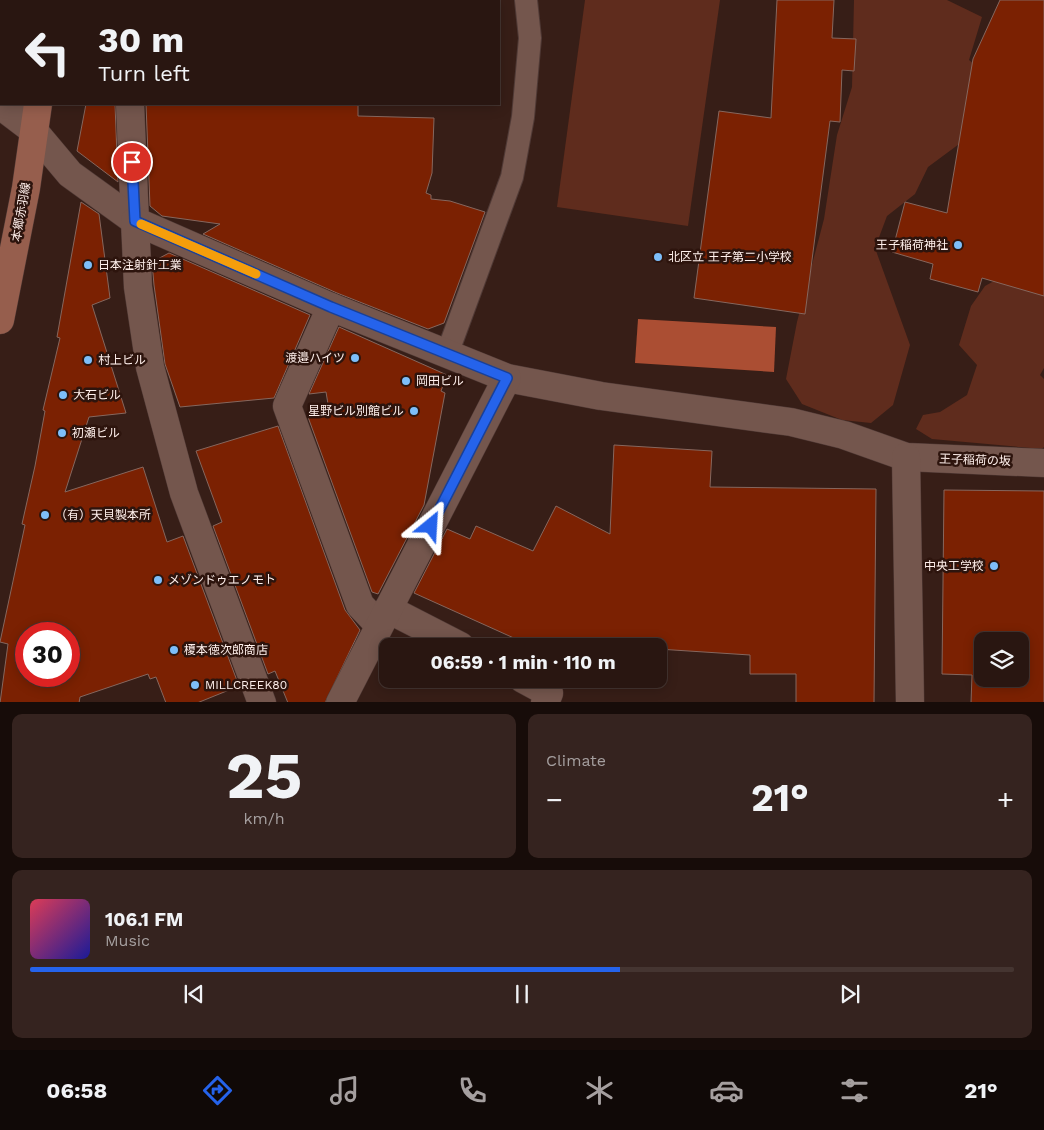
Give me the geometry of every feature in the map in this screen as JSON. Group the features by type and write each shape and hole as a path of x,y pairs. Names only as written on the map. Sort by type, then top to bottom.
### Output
{"main road":[{"name":"本郷赤羽線","path":"0,320 26,188 36,117"}],"street":[{"name":"王子稲荷の坂","path":"0,105 36,117 70,174 135,221 331,307 507,378 601,396 791,422 844,435 906,457 1044,463"},
{"path":"130,105 138,287 150,367 184,493 262,702"},
{"path":"331,307 287,406 360,605 384,617 439,638"},
{"path":"340,702 507,378"},
{"path":"906,457 910,702"},
{"path":"540,688 549,693 545,702"}],"lane":[{"path":"447,354 512,177 523,117 530,38 526,0"}],"shaded area":[{"path":"585,0 720,0 688,226 557,207"},
{"path":"854,0 947,0 982,17 969,60 1004,89 974,133 928,167 915,194 887,216 875,248 910,345 893,405 871,423 842,420 802,404 786,379 797,322 824,219 837,135 852,87"},
{"path":"1023,265 1044,270 1044,368 1040,375 1044,379 1044,447 1042,449 932,439 916,429 923,415 940,412 967,395 977,365 959,345 971,306 985,286"},
{"path":"638,319 776,327 774,372 635,363"}],"building":[{"path":"777,0 834,0 832,38 856,39 854,71 842,70 840,122 830,121 805,314 694,298 719,111 771,118"},
{"path":"1000,0 1044,0 1044,296 982,278 978,292 930,279 933,264 892,252 905,202 947,213 973,59"},
{"path":"86,105 115,105 118,182 77,151"},
{"path":"146,105 358,105 358,116 434,118 432,173 426,193 431,195 431,199 450,201 485,212 444,323 428,329 337,293 203,234 220,224 162,216 150,206"},
{"path":"81,202 99,214 110,298 92,305 126,413 89,417 65,492 143,467 167,542 183,536 239,686 199,702 166,702 156,677 150,679 148,674 80,697 79,702 0,702 8,644 0,642 25,525 22,524 35,466 45,411 43,410 60,338 57,337"},
{"path":"169,253 310,315 274,398 180,407 165,364 152,262"},
{"path":"339,327 447,375 441,391 445,393 424,505 378,594 372,592 308,417 329,410 326,392 309,394"},
{"path":"278,426 345,610 360,630 325,702 288,702 275,671 268,674 213,526 222,522 196,451"},
{"path":"614,445 712,451 710,487 876,489 874,702 796,702 796,674 750,674 750,655 667,650 667,638 514,638 414,593 447,529 470,539 476,526 533,551 556,506 610,534"},
{"name":"中央工学校","path":"944,490 1044,491 1044,702 971,702 972,675 942,674"}],"slow traffic":[{"path":"141,224 256,274"}],"place":[{"name":"王子稲荷神社","path":"958,245"},
{"name":"北区立 王子第二小学校","path":"658,257"},
{"name":"日本注射針工業","path":"88,265"},
{"name":"渡邉ハイツ","path":"355,358"},
{"name":"村上ビル","path":"88,360"},
{"name":"岡田ビル","path":"406,381"},
{"name":"大石ビル","path":"63,395"},
{"name":"星野ビル別館ビル","path":"414,411"},
{"name":"初瀬ビル","path":"62,433"},
{"name":"（有）天貝製本所","path":"45,515"},
{"name":"中央工学校","path":"994,566"},
{"name":"メゾンドゥエノモト","path":"158,580"},
{"name":"榎本徳次郎商店","path":"174,650"},
{"name":"MILLCREEK80","path":"195,685"}],"route":[{"path":"132,162 135,221 331,307 507,378 431,526"}]}
